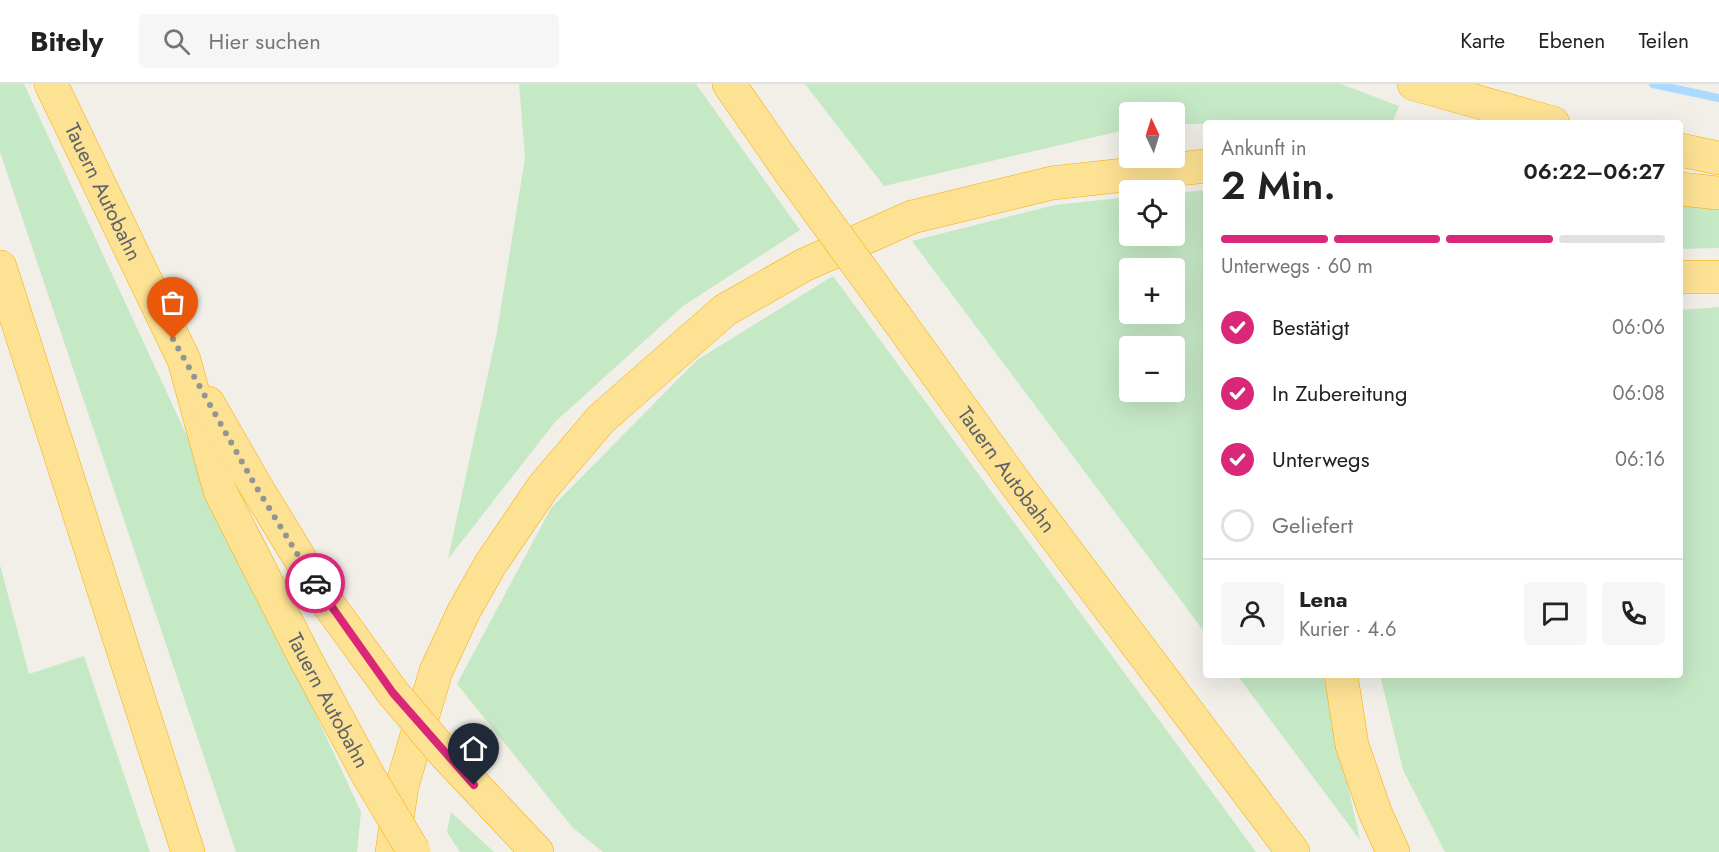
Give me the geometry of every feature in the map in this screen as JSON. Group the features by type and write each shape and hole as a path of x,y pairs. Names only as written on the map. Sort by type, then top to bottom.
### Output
{"highway":[{"name":"Tauern Autobahn","path":"51,84 183,360 220,491 306,660 368,775 414,852"},
{"name":"Tauern Autobahn","path":"729,84 1016,484 1293,852"},
{"path":"1414,84 1542,120"},
{"path":"1683,151 1719,159"},
{"path":"392,852 402,786 436,671 464,611 490,565 543,488 601,419 724,310 804,265 912,217 1052,183 1203,166"},
{"path":"1683,189 1719,194"},
{"path":"0,267 6,294 188,852"},
{"path":"1683,277 1719,277"},
{"path":"183,360 324,598 393,693 444,753 537,852"},
{"path":"1341,678 1352,745 1375,812 1393,852"}],"green space":[{"path":"0,84 24,84 361,812 357,852 236,852 0,152"},
{"path":"519,84 696,84 800,230 683,306 555,422 448,559 497,332 525,158"},
{"path":"805,84 1341,84 1399,106 1393,120 1203,120 1203,124 1185,124 1185,102 1119,102 1119,131 884,186"},
{"path":"1203,190 1203,630 912,241 1055,205 1119,198 1119,246 1185,246 1185,192"},
{"path":"1683,206 1719,209 1719,248 1683,249"},
{"path":"833,276 1256,852 603,852 573,828 457,684 551,508 697,360"},
{"path":"1719,307 1719,852 1445,852 1403,770 1381,678 1683,678 1683,310"},
{"path":"0,565 29,674 84,656 150,852 0,852"},
{"path":"1239,678 1324,678 1360,840"},
{"path":"451,812 494,852 460,852 447,832"}],"waterway":[{"path":"1653,84 1719,98"}],"way so far":[{"path":"173,339 255,485 315,583"}],"route":[{"path":"315,583 393,693 474,785"}]}
